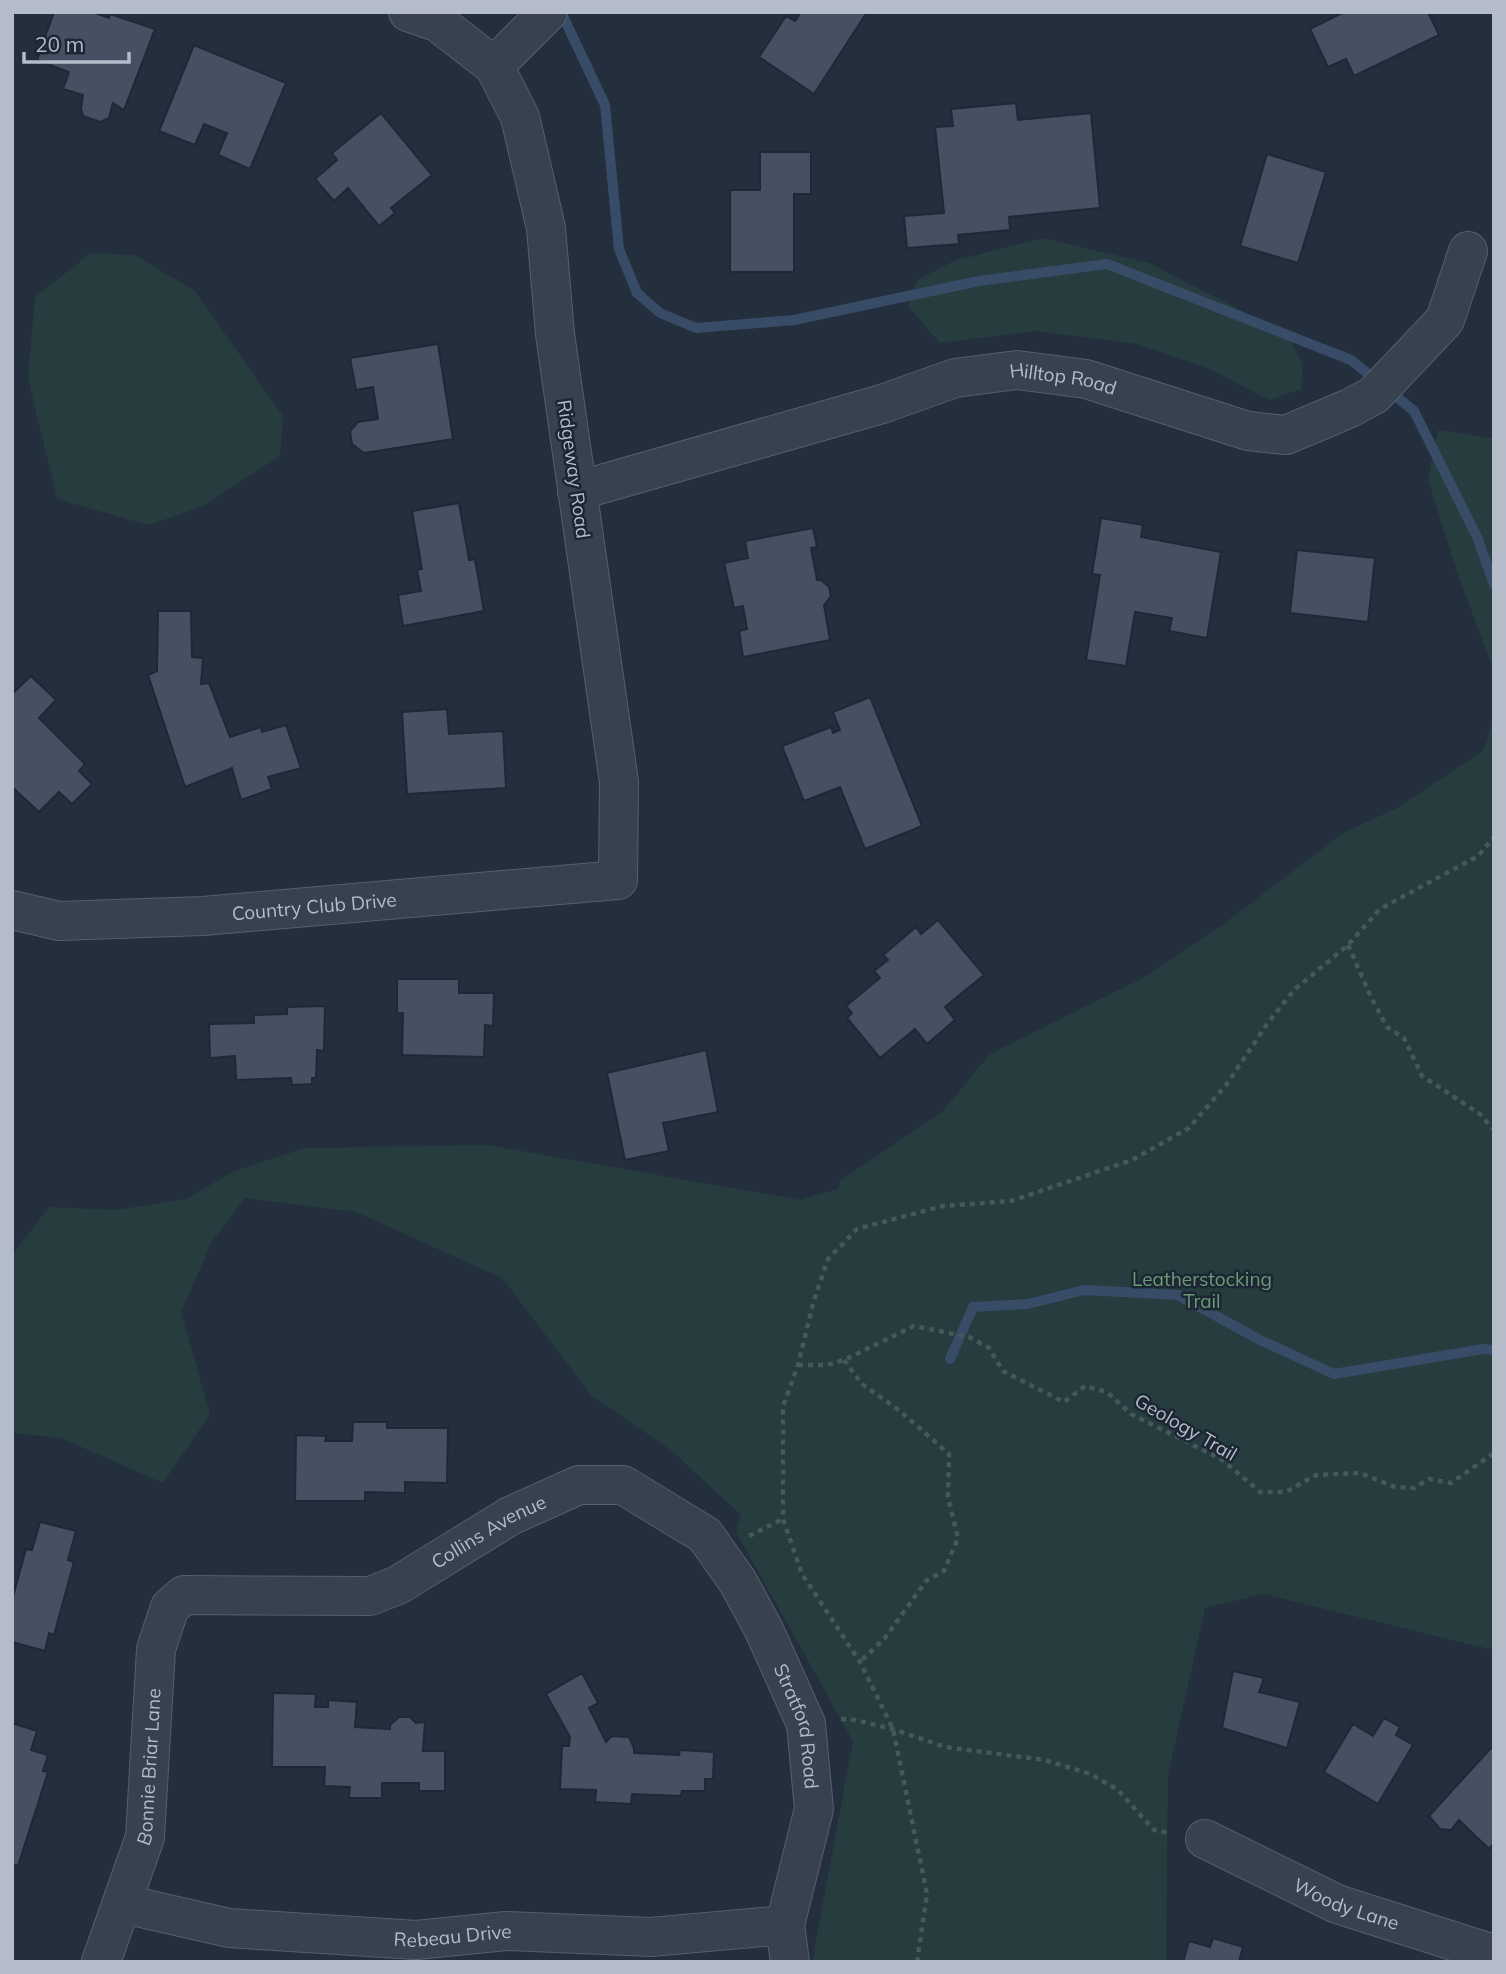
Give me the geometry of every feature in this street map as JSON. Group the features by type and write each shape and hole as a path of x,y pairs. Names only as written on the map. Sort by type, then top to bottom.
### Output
{"street":[{"path":"408,12 437,22 495,66 544,17"},
{"name":"Ridgeway Road","path":"495,66 520,117 546,228 555,334 619,782 618,880"},
{"name":"Hilltop Road","path":"577,491 882,404 955,378 1017,370 1086,379 1248,432 1286,435 1350,408 1387,382 1445,320 1468,251"},
{"name":"Country Club Drive","path":"12,910 60,921 203,916 618,880"},
{"name":"Collins Avenue","path":"206,1595 370,1596 398,1585 510,1516 579,1485 623,1485 659,1506 705,1535 738,1582"},
{"name":"Stratford Road","path":"738,1582 764,1630 806,1724 814,1809 785,1925 790,1962"},
{"name":"Bonnie Briar Lane","path":"101,1962 124,1904 145,1837 156,1649 170,1607 184,1595 206,1595"},
{"name":"Woody Lane","path":"1205,1839 1337,1904 1494,1954"},
{"name":"Rebeau Drive","path":"124,1904 229,1928 416,1940 506,1931 651,1937 785,1925"}],"path":[{"path":"917,1962 927,1894 893,1729 860,1662 802,1574 783,1519 783,1406 799,1365 814,1300 828,1259 857,1229 943,1206 1011,1201 1132,1160 1189,1128 1227,1084 1267,1024 1294,990 1348,945 1380,909 1478,856 1494,837"},
{"path":"1348,945 1387,1027 1404,1038 1422,1076 1480,1114 1494,1130"},
{"name":"Geology Trail","path":"799,1365 844,1360 914,1326 969,1337 989,1348 1003,1371 1064,1402 1085,1386 1107,1392 1131,1414 1221,1459 1260,1492 1286,1492 1316,1475 1360,1473 1395,1487 1414,1488 1429,1479 1451,1483 1494,1453"},
{"path":"844,1360 862,1384 900,1410 949,1454 948,1497 958,1538 944,1571 926,1581 885,1638 860,1662"},
{"path":"806,1724 825,1718 855,1720 945,1746 1045,1760 1090,1774 1117,1789 1154,1830 1205,1839"}],"green space":[{"path":"1043,238 1149,263 1287,334 1303,364 1301,389 1269,400 1208,368 1137,344 1035,331 940,343 908,306 917,280 954,261"},
{"path":"91,253 134,255 194,290 283,416 280,456 201,507 148,525 57,499 28,378 35,297"},
{"path":"1438,430 1491,438 1494,441 1494,671 1457,572 1428,480"},
{"name":"Leatherstocking Trail","path":"1494,712 1494,1650 1263,1594 1205,1608 1168,1776 1166,1962 812,1962 853,1741 736,1532 741,1515 672,1451 592,1396 502,1278 356,1212 245,1198 212,1241 181,1312 210,1414 163,1483 61,1438 12,1433 12,1255 49,1207 115,1210 187,1199 232,1172 305,1148 488,1145 800,1200 838,1189 841,1180 942,1112 990,1054 1143,978 1221,926 1343,833 1397,808 1484,750"}],"building":[{"path":"54,12 92,12 109,18 110,14 155,29 124,110 113,103 109,118 100,122 83,116 83,95 63,89 69,72 37,60"},
{"path":"801,12 867,12 814,94 759,57 786,16 795,21"},
{"path":"1344,12 1428,12 1439,35 1354,76 1346,59 1328,67 1310,29"},
{"path":"194,45 286,83 250,169 218,155 227,133 204,124 195,145 159,131"},
{"path":"1016,103 1018,120 1091,113 1100,208 1009,217 1010,230 958,235 959,244 907,248 904,216 944,213 935,127 953,126 951,109"},
{"path":"381,113 432,175 391,208 395,213 379,226 348,188 334,201 315,179 337,160 332,153"},
{"path":"760,152 811,152 811,194 794,194 794,272 730,272 730,190 760,190"},
{"path":"1267,154 1326,172 1298,263 1240,246"},
{"path":"438,344 453,439 364,453 352,444 350,431 358,422 378,419 373,387 356,390 350,358"},
{"path":"459,503 469,560 475,559 484,611 403,626 398,595 421,591 417,570 422,569 412,511"},
{"path":"1101,518 1143,525 1141,537 1221,552 1207,638 1169,631 1172,618 1135,612 1126,666 1086,660 1100,575 1092,574"},
{"path":"813,528 817,547 811,548 817,580 829,587 831,596 824,605 830,640 743,657 739,631 747,629 743,606 734,608 724,563 748,558 745,541"},
{"path":"1297,550 1375,558 1368,622 1290,613"},
{"path":"158,611 191,611 192,657 203,658 201,684 209,683 230,737 261,727 262,732 286,725 301,768 268,777 272,789 241,800 232,768 185,787 148,675 157,671"},
{"path":"31,676 56,700 39,718 85,764 79,771 92,784 72,804 59,792 39,812 12,787 12,694"},
{"path":"870,697 922,826 865,849 840,787 804,801 782,746 831,727 833,733 840,730 833,712"},
{"path":"447,709 449,734 503,731 506,788 407,794 402,712"},
{"path":"938,920 984,975 945,1007 955,1020 927,1044 915,1029 880,1058 847,1018 852,1013 846,1006 880,978 874,971 888,960 883,955 916,927 921,934"},
{"path":"397,979 459,979 459,993 494,993 493,1026 485,1025 484,1057 402,1055 403,1013 397,1013"},
{"path":"325,1006 324,1051 317,1050 316,1078 312,1078 312,1084 292,1085 291,1078 236,1080 235,1056 210,1058 209,1024 254,1023 254,1015 287,1014 287,1007"},
{"path":"706,1050 718,1112 663,1123 669,1151 625,1160 607,1073"},
{"path":"353,1422 387,1422 387,1428 448,1428 447,1483 405,1482 405,1493 365,1492 365,1501 295,1501 296,1435 327,1436 325,1441 352,1441"},
{"path":"40,1522 76,1531 68,1560 74,1562 54,1635 49,1633 45,1651 12,1642 12,1600 26,1549 32,1550"},
{"path":"1233,1671 1264,1678 1259,1692 1300,1702 1287,1748 1222,1728"},
{"path":"582,1673 598,1703 589,1708 606,1742 612,1736 629,1737 634,1753 679,1755 680,1750 714,1752 713,1779 705,1779 705,1791 682,1791 681,1796 632,1794 631,1804 595,1802 596,1790 560,1789 562,1746 569,1746 570,1737 546,1694"},
{"path":"273,1693 316,1694 315,1707 328,1707 328,1700 357,1702 355,1727 390,1729 390,1725 399,1717 410,1717 416,1723 425,1722 423,1751 445,1751 445,1791 419,1791 419,1783 382,1783 382,1798 349,1798 350,1787 324,1786 325,1767 272,1767"},
{"path":"1384,1718 1400,1727 1396,1735 1413,1745 1378,1804 1324,1772 1353,1724 1373,1736"},
{"path":"12,1723 37,1731 31,1750 48,1755 43,1771 48,1772 18,1866 12,1864"},
{"path":"1491,1748 1494,1750 1494,1843 1489,1849 1459,1820 1451,1830 1440,1829 1429,1816"},
{"path":"1213,1938 1243,1947 1239,1962 1183,1962 1189,1941 1210,1947"}],"waterway":[{"path":"561,12 605,105 619,249 637,293 660,313 696,328 794,320 979,281 1107,264 1351,360 1414,411 1477,537 1494,584"},
{"path":"950,1359 973,1307 1028,1304 1084,1290 1178,1295 1260,1340 1334,1374 1483,1349 1494,1350"}]}
